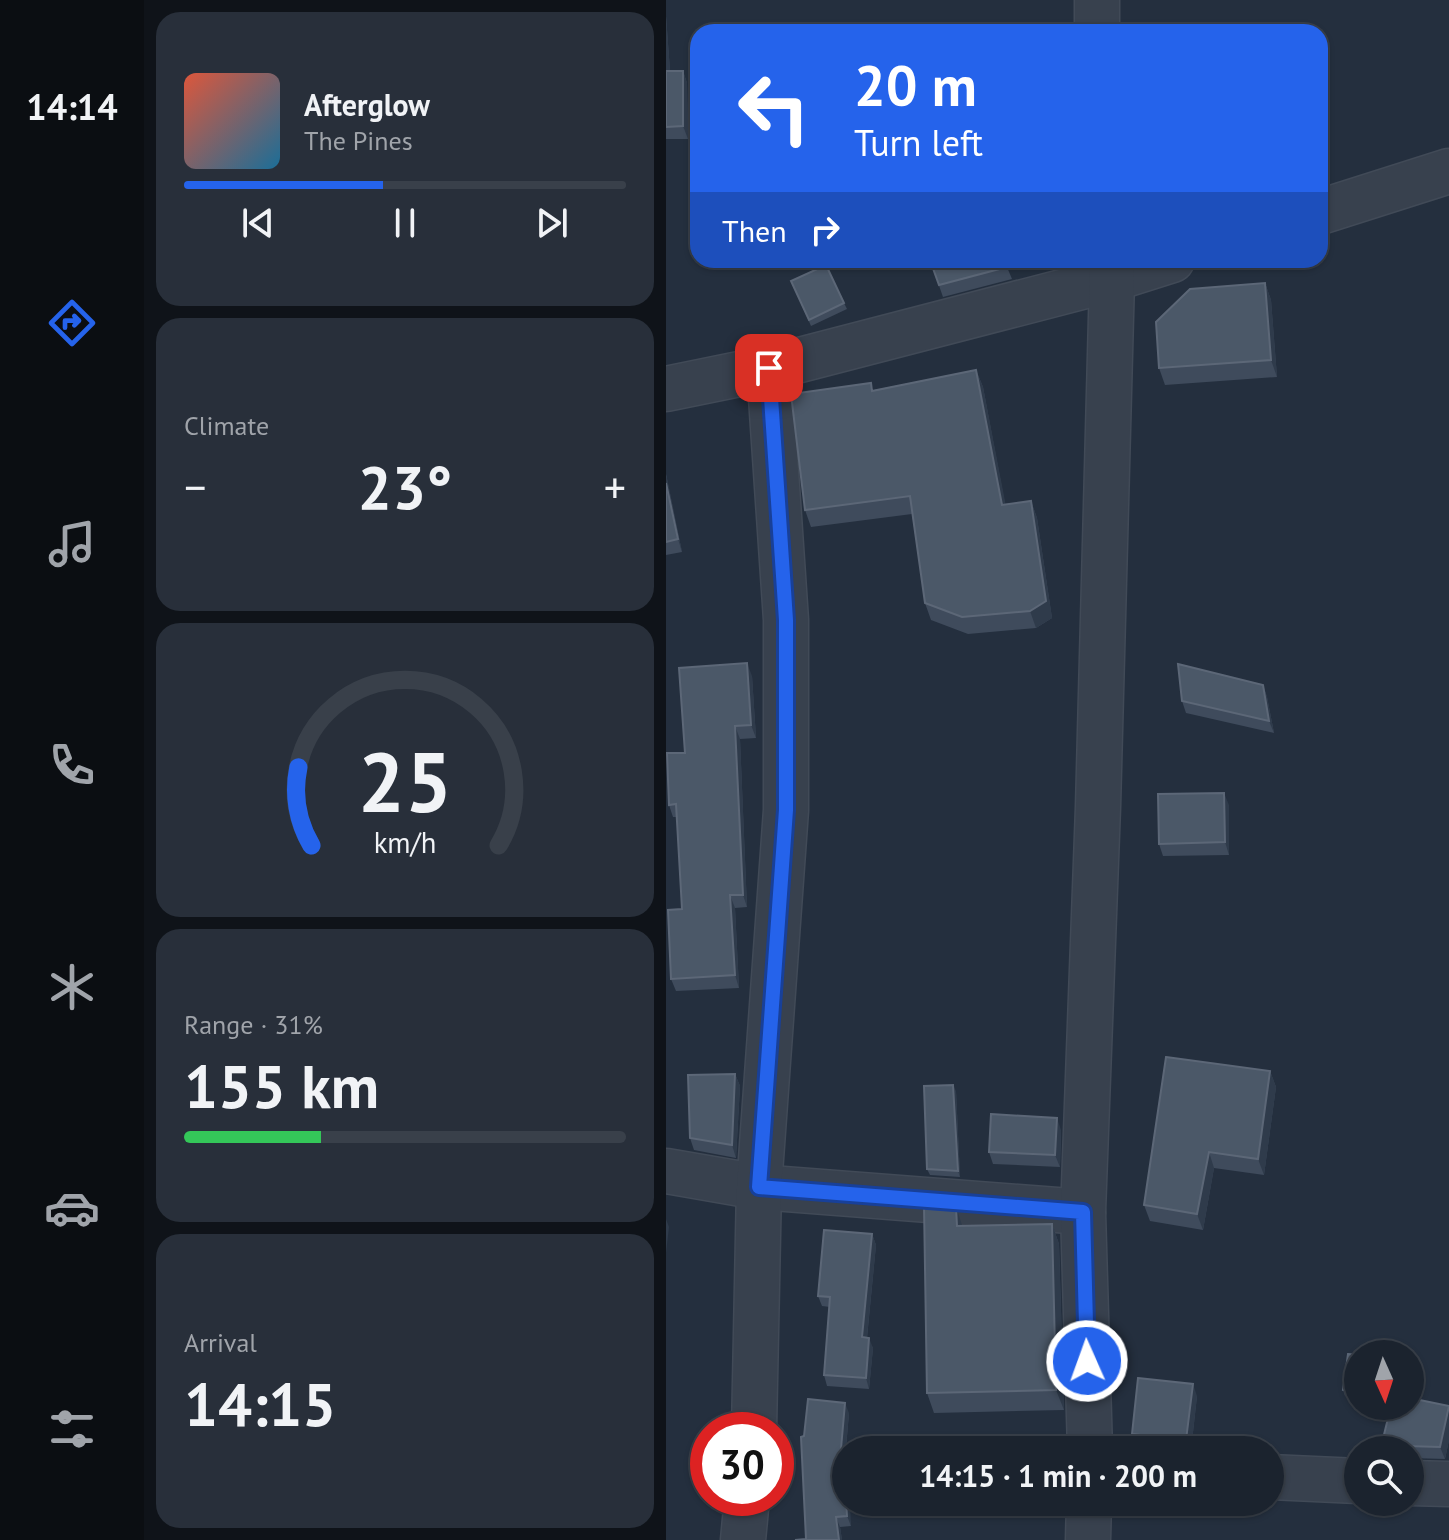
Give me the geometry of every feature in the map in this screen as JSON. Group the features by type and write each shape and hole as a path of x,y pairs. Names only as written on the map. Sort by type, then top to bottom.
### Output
{"street":[{"path":"1097,0 1097,24"},
{"path":"1328,209 1449,171"},
{"path":"666,389 769,368 1111,270 1098,807 1083,1212 1090,1436"},
{"path":"754,1412 759,1187 786,810 786,620 769,368"},
{"path":"666,1171 759,1187 1083,1212"},
{"path":"1284,1478 1344,1480"},
{"path":"1424,1483 1449,1484"},
{"path":"743,1540 745,1516"},
{"path":"1088,1540 1089,1516"}],"building":[{"path":"666,71 683,71 683,126 666,127"},
{"path":"819,268 827,268 844,303 809,320 791,281"},
{"path":"933,268 1003,268 939,285"},
{"path":"1265,283 1271,360 1159,368 1156,322 1190,289"},
{"path":"976,370 1002,505 1031,501 1046,601 1030,611 962,617 925,603 910,496 805,510 791,394 871,383 872,391"},
{"path":"666,483 678,539 666,542"},
{"path":"747,663 751,725 735,726 743,895 730,895 735,975 671,979 668,910 682,909 676,804 669,805 667,753 685,753 679,668"},
{"path":"1178,664 1263,685 1269,721 1182,701"},
{"path":"1224,793 1225,842 1159,844 1158,794"},
{"path":"1166,1057 1270,1071 1258,1159 1209,1152 1197,1214 1144,1205"},
{"path":"735,1074 732,1145 690,1138 688,1075"},
{"path":"953,1085 958,1171 927,1169 924,1086"},
{"path":"991,1114 1057,1118 1055,1155 989,1152"},
{"path":"924,1205 956,1207 957,1226 1052,1224 1056,1390 927,1393"},
{"path":"824,1230 872,1234 862,1337 869,1338 866,1378 824,1375 830,1297 818,1296"},
{"path":"1138,1378 1193,1384 1186,1436 1132,1434"},
{"path":"808,1399 845,1403 842,1436 832,1436 832,1516 847,1516 836,1517 839,1540 795,1540 806,1539 801,1437 804,1436"},
{"path":"1424,1401 1449,1406 1440,1447 1424,1447 1424,1436 1384,1436 1388,1420 1424,1420"}],"route":[{"path":"769,368 786,620 786,810 759,1187 1083,1212 1087,1361"}]}
